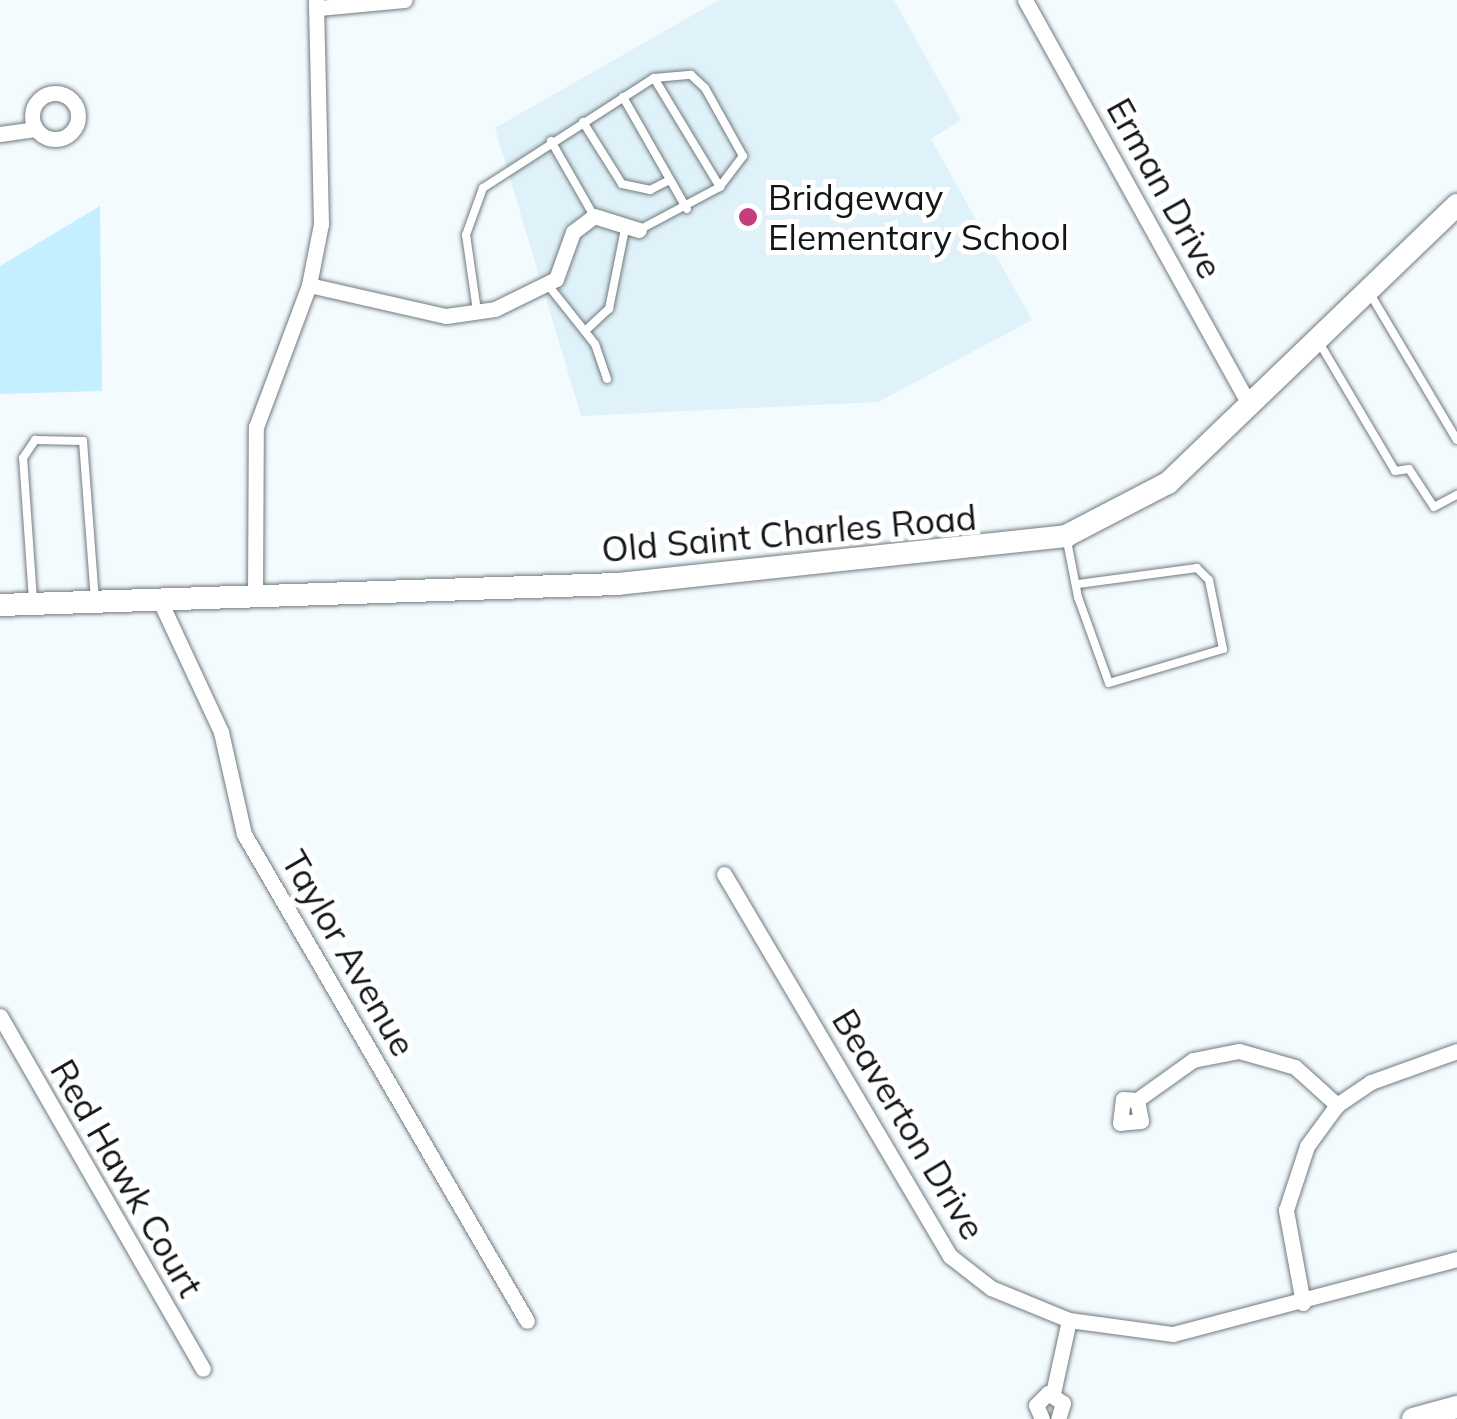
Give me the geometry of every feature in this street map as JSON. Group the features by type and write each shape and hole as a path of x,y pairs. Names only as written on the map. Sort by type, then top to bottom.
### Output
{"street":[{"path":"255,593 256,426 309,285 321,224 317,4 405,0"},
{"name":"Erman Drive","path":"1024,0 1250,406"},
{"path":"0,134 36,129"},
{"name":"Old Saint Charles Road","path":"0,605 160,601 255,593 618,584 1066,536 1168,483 1455,210"},
{"path":"309,285 446,316 478,311 548,285 573,232 594,216 633,225"},
{"name":"Taylor Avenue","path":"160,601 221,732 244,834 527,1321"},
{"name":"Beaverton Drive","path":"724,874 950,1256 991,1288 1069,1320 1173,1334 1303,1304 1457,1259"},
{"name":"Red Hawk Court","path":"0,1016 202,1369"},
{"path":"1137,1100 1193,1060 1238,1050 1295,1067 1337,1105"},
{"path":"1303,1304 1287,1251 1288,1195 1337,1105 1370,1082 1457,1051"},
{"path":"1053,1394 1069,1320"},
{"path":"1042,1419 1037,1401 1053,1394"},
{"path":"1053,1394 1064,1407 1058,1419"},
{"path":"1413,1419 1457,1407"}],"lane":[{"path":"478,311 466,252 474,202 494,176 654,78 691,75 705,88 742,156 720,187 687,208 633,225 609,309 584,331"},
{"path":"654,78 720,187"},
{"path":"623,98 687,208"},
{"path":"583,122 622,184 650,190 670,180"},
{"path":"551,141 594,216"},
{"path":"548,285 584,331 607,379"},
{"path":"1369,292 1457,440"},
{"path":"1318,340 1394,471 1409,470 1434,506 1457,495"},
{"path":"33,604 22,458 35,440 83,441 96,603"},
{"path":"1066,536 1078,584 1108,684 1224,649 1209,580 1196,568 1078,584"}],"shaded area":[{"name":"Bridgeway Elementary School","path":"719,0 894,0 961,120 931,139 1032,320 878,402 581,416 495,128"},
{"path":"100,206 102,391 0,394 0,266"}],"place":[{"name":"Bridgeway Elementary School","path":"748,217"}]}
